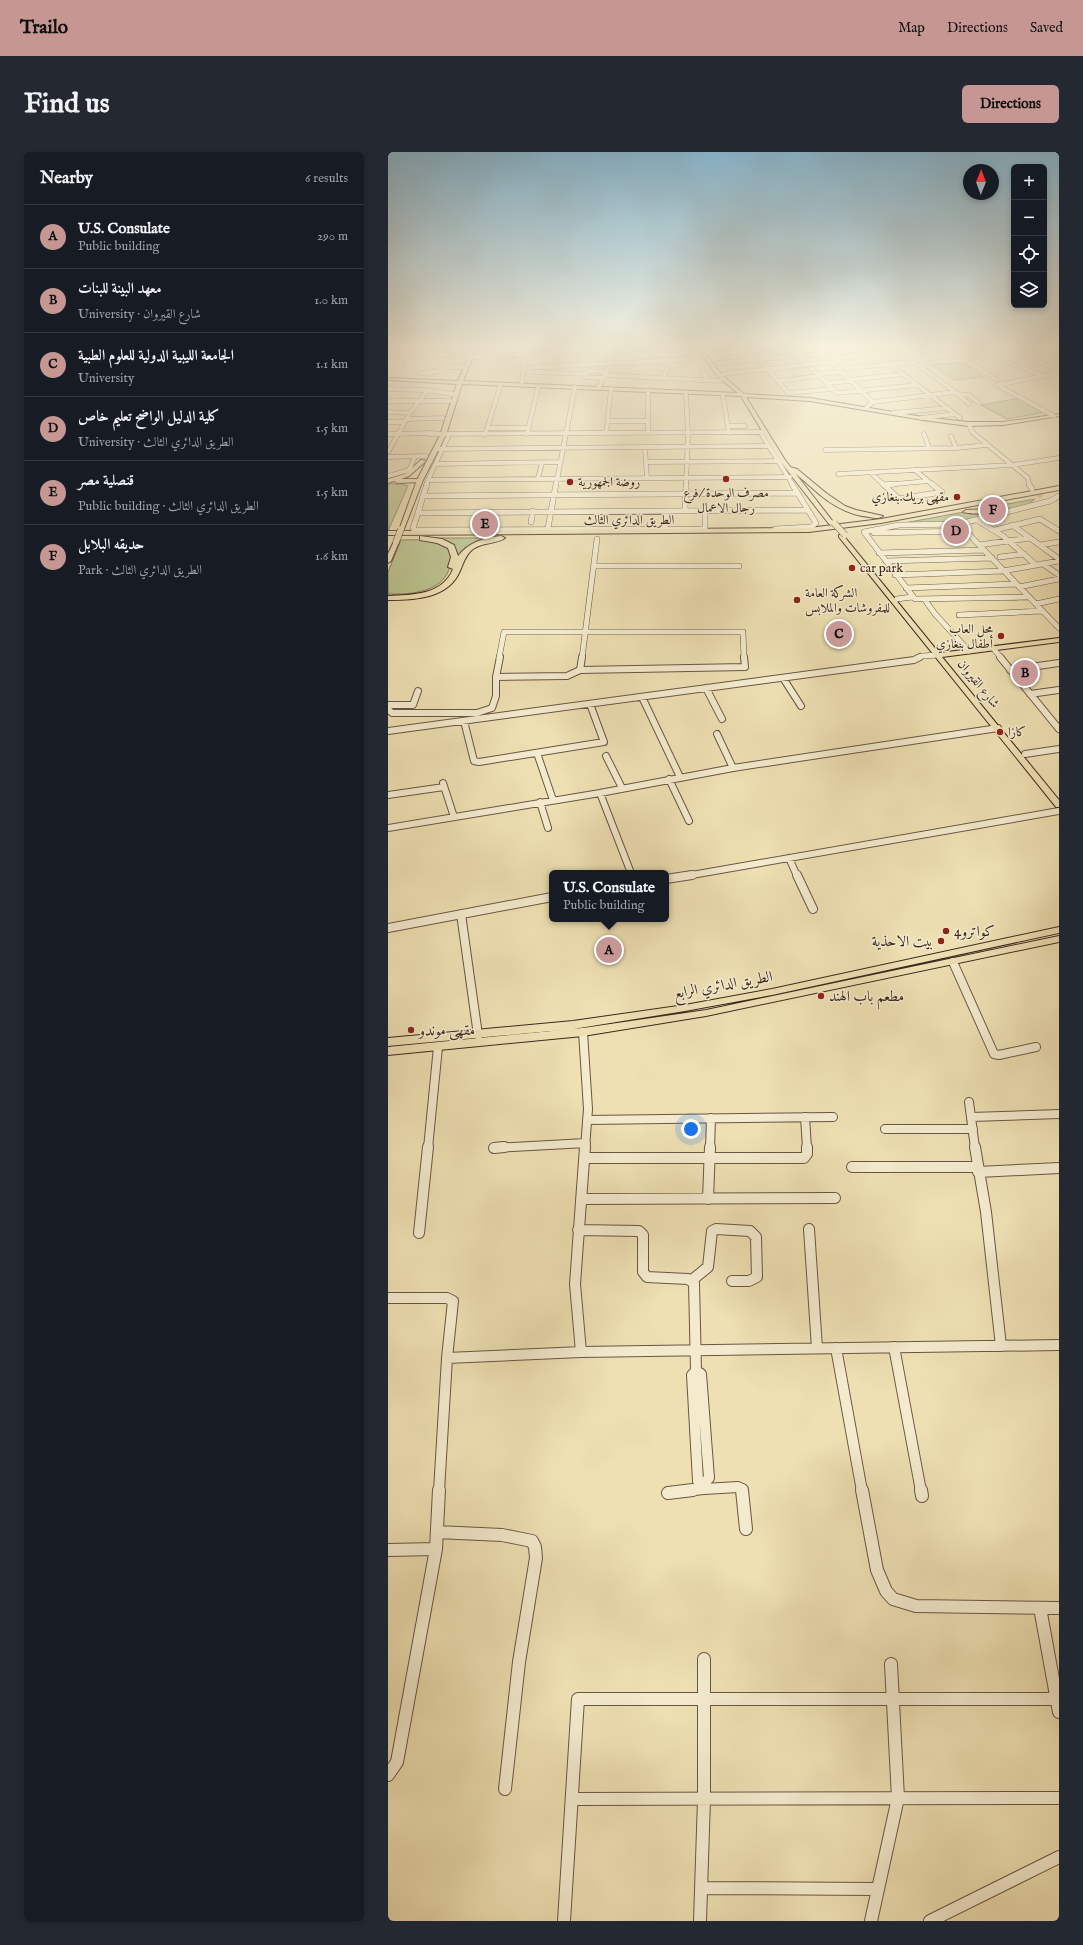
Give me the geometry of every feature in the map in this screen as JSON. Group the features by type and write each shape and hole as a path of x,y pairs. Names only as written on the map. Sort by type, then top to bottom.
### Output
{"highway":[{"path":"388,482 407,475 426,460"},
{"path":"788,467 795,470 840,508 877,516 917,514"},
{"path":"388,482 416,484"},
{"path":"388,482 416,484"},
{"name":"الطريق الدائري الثالث","path":"395,530 782,531 845,526 1059,488"},
{"name":"الطريق الدائري الثالث","path":"390,541 412,536 782,534 836,530 904,520 1059,491"},
{"path":"904,520 927,519 974,511 1002,513"},
{"path":"388,598 425,594 441,588 450,581 464,552 472,546 489,540 524,535"},
{"path":"388,598 413,594 431,589 443,582 452,569 455,557 451,547 439,541 412,536"}],"main road":[{"path":"426,460 436,449 441,430"},
{"path":"388,561 390,541 426,460 442,430"},
{"name":"شارع القيروان","path":"762,432 780,461 788,467 817,505 897,600 1059,805"},
{"name":"شارع القيروان","path":"843,535 940,655 1025,754 1059,797"},
{"path":"940,655 1059,640"},
{"name":"الطريق الدائري الرابع","path":"388,1042 478,1035 677,1014 1059,930"},
{"name":"الطريق الدائري الرابع","path":"388,1051 583,1032 953,962 1059,939"}],"street":[{"path":"388,452 401,430"},
{"path":"485,434 487,430"},
{"path":"527,434 528,430"},
{"path":"548,528 567,430"},
{"path":"606,434 607,430"},
{"path":"648,430 648,434"},
{"path":"685,510 688,462 688,430"},
{"path":"971,430 987,445 1028,478 1029,485 1032,489"},
{"path":"388,434 648,434 762,432 768,446 780,461 787,477 816,523 811,527 705,529 548,528 414,530 412,528 428,480 449,435"},
{"path":"924,434 929,448"},
{"path":"950,436 956,448"},
{"path":"825,450 956,448 987,445"},
{"path":"436,449 768,446"},
{"path":"720,447 720,462"},
{"path":"526,463 530,448"},
{"path":"645,448 647,478"},
{"path":"388,457 415,456 426,460"},
{"path":"388,476 409,470 415,456"},
{"path":"838,474 1013,465 1059,458"},
{"path":"646,462 668,466 688,462 780,461"},
{"path":"436,464 561,462"},
{"path":"703,462 703,477"},
{"path":"538,478 542,463"},
{"path":"668,466 669,477"},
{"path":"871,473 899,499 942,492 915,470"},
{"path":"428,480 795,477"},
{"path":"884,485 928,481"},
{"path":"416,484 425,491"},
{"path":"423,496 797,493"},
{"path":"864,533 866,530 892,526 959,524 1002,513 1027,510 1057,501 1059,496"},
{"path":"1027,510 1042,497"},
{"path":"705,510 705,529"},
{"path":"418,513 808,510"},
{"path":"1027,510 1059,531"},
{"path":"531,522 533,511"},
{"path":"665,529 666,511"},
{"path":"1002,513 1019,524"},
{"path":"995,530 1040,519"},
{"path":"977,520 1011,541 1036,565"},
{"path":"959,524 992,558 1003,572 1059,628"},
{"path":"1012,525 1059,560"},
{"path":"864,533 965,531"},
{"path":"864,533 912,597 918,600 1028,597"},
{"path":"979,545 1030,538"},
{"path":"580,670 597,539"},
{"path":"1040,545 1059,542"},
{"path":"879,553 984,550"},
{"path":"1000,557 1024,554"},
{"path":"886,561 992,558"},
{"path":"895,574 1003,572 1059,560"},
{"path":"1044,564 1059,575"},
{"path":"594,566 740,566"},
{"path":"906,588 1017,586 1059,579"},
{"path":"897,600 912,597"},
{"path":"1036,604 1059,599"},
{"path":"925,600 935,614 969,651"},
{"path":"959,615 1042,611"},
{"path":"1050,619 1059,617"},
{"path":"388,709 392,713 477,713 492,708 496,696 496,677 504,632 743,632 745,667 580,670 567,676 496,677"},
{"path":"993,648 1030,694 1056,721 1059,729"},
{"path":"388,731 782,678 940,655"},
{"path":"1010,670 1059,663"},
{"path":"782,678 801,706"},
{"path":"706,688 722,719"},
{"path":"1030,694 1059,690"},
{"path":"388,705 413,705 418,691"},
{"path":"642,697 680,777"},
{"path":"464,721 475,762 604,742 590,704"},
{"path":"388,828 733,768 998,728"},
{"path":"718,734 733,768"},
{"path":"1025,754 1059,750"},
{"path":"537,753 553,800"},
{"path":"606,756 622,788"},
{"path":"670,779 689,821"},
{"path":"388,795 443,785 454,817"},
{"path":"600,792 630,870"},
{"path":"540,802 548,828"},
{"path":"669,878 1059,811"},
{"path":"789,858 813,909"},
{"path":"388,928 549,898"},
{"path":"461,914 478,1035"},
{"path":"953,962 993,1052 999,1055 1036,1047"},
{"path":"581,1352 575,1284 587,1120 587,1077 583,1032"},
{"path":"420,1233 438,1047"},
{"path":"969,1102 978,1170 986,1212 1001,1346"},
{"path":"971,1117 1059,1114"},
{"path":"585,1158 804,1158 807,1154 805,1117"},
{"path":"587,1120 833,1117"},
{"path":"708,1199 711,1118"},
{"path":"885,1129 973,1129"},
{"path":"494,1148 586,1143"},
{"path":"852,1167 978,1170 1059,1168"},
{"path":"581,1199 835,1198"},
{"path":"578,1230 639,1231 643,1235 643,1272 646,1277 692,1280 708,1267 710,1235 712,1231 716,1229 750,1231 756,1237 757,1277 749,1281 732,1281"},
{"path":"809,1229 817,1348"},
{"path":"692,1280 694,1283 696,1371 692,1375 699,1405 698,1481 704,1486"},
{"path":"388,1298 447,1298 453,1301 447,1358 436,1550 397,1762 389,1772"},
{"path":"447,1358 581,1352 1059,1345"},
{"path":"894,1347 922,1496"},
{"path":"836,1348 877,1570 884,1591 890,1598 916,1606 1059,1608"},
{"path":"668,1493 704,1486 738,1487 742,1490 746,1529"},
{"path":"437,1532 515,1536 531,1540 536,1546 536,1558 520,1662 505,1789"},
{"path":"388,1550 436,1550"},
{"path":"1040,1608 1058,1699 1059,1712"},
{"path":"700,1921 704,1799 704,1659"},
{"path":"871,1921 898,1798 891,1664"},
{"path":"564,1921 578,1699 1058,1699"},
{"path":"572,1799 1059,1798"},
{"path":"930,1921 1059,1857"},
{"path":"702,1888 877,1889"}],"green space":[{"path":"388,484 402,484 408,486 388,531"},
{"path":"1035,499 1030,503 1031,505 964,522 904,523"},
{"path":"431,538 497,538 483,541 458,557 457,552 452,546"},
{"path":"401,540 430,541 441,543 448,547 451,553 451,562 448,573 442,580 429,589 412,593 388,594 388,572"}],"tunnel":[{"path":"1032,489 1042,497"}],"place":[{"name":"مصرف الوحدة /فرع رجال الاعمال","path":"726,479"},
{"name":"روضة الجمهورية","path":"570,482"},
{"name":"مقهى بريك.بنغازي","path":"957,497"},
{"name":"حديقه البلابل","path":"993,510"},
{"name":"قنصلية مصر","path":"485,524"},
{"name":"كلية الدليل الواضح تعليم خاص","path":"956,531"},
{"name":"car park","path":"852,568"},
{"name":"الشركة العامة للمفروشات والملابس","path":"797,600"},
{"name":"الجامعة الليبية الدولية للعلوم الطبية","path":"839,634"},
{"name":"محل العاب أطفال بنغازي","path":"1001,636"},
{"name":"معهد البينة للبنات","path":"1025,673"},
{"name":"كازا","path":"1000,732"},
{"name":"كواترو4","path":"946,931"},
{"name":"بيت الاحذية","path":"941,941"},
{"name":"U.S. Consulate","path":"609,950"},
{"name":"مطعم باب الهند","path":"821,996"},
{"name":"مقهى موندو","path":"411,1030"}]}
